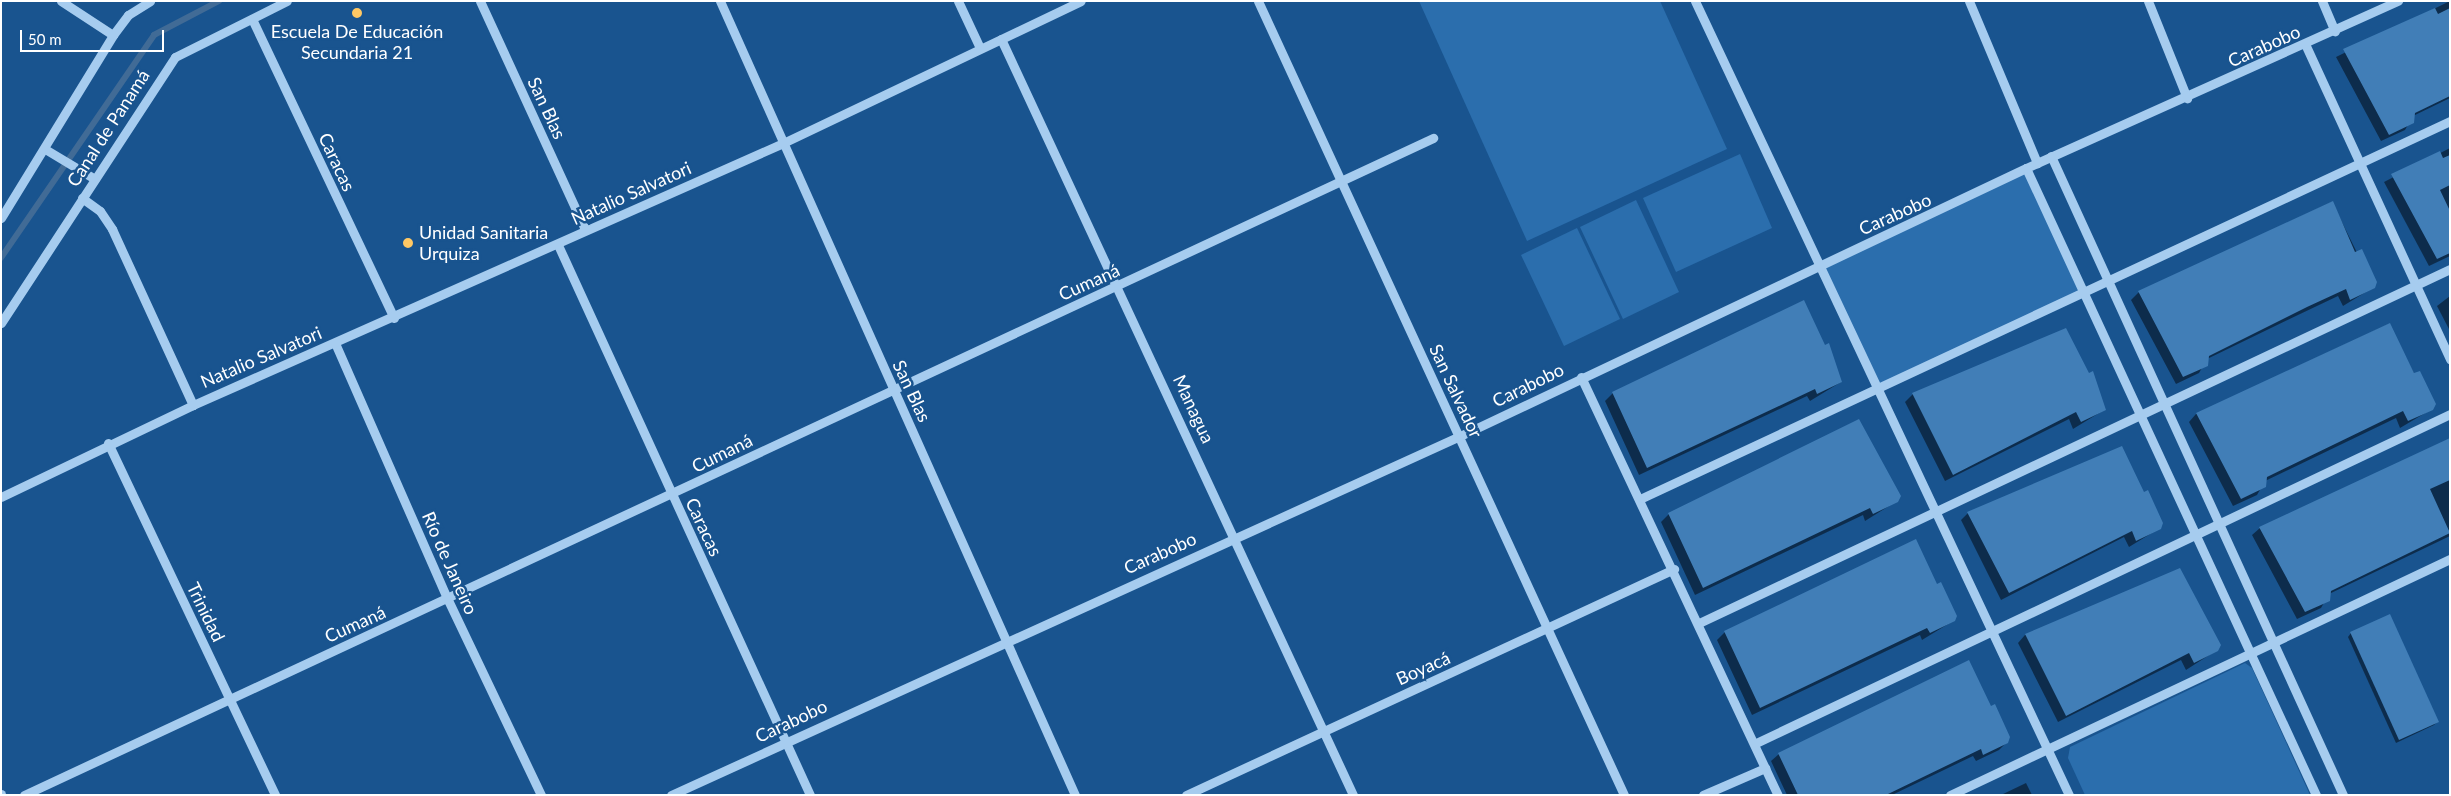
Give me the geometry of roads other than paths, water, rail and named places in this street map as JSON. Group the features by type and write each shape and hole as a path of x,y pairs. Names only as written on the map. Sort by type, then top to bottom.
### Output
{"street":[{"path":"61,1 113,35"},
{"path":"1,218 46,149 113,35 128,15 150,1"},
{"name":"Canal de Panamá","path":"1,323 175,57 288,1"},
{"name":"San Blas","path":"480,1 584,229"},
{"name":"San Blas","path":"720,1 781,144 1008,640 1075,795"},
{"path":"958,1 980,48"},
{"name":"Natalio Salvatori","path":"1,497 108,444 193,405 558,245 584,229 781,144 1081,1"},
{"name":"San Salvador","path":"1258,1 1341,184 1550,629 1624,795"},
{"path":"1695,1 1937,509 2069,795"},
{"path":"1969,1 2037,163"},
{"path":"2148,1 2187,98"},
{"path":"2322,1 2335,31"},
{"name":"Carabobo","path":"671,795 1235,536 1460,436 1581,377 2052,156 2306,46 2398,1"},
{"name":"Caracas","path":"252,19 394,318"},
{"name":"Managua","path":"1001,38 1119,286 1353,795"},
{"path":"2306,46 2414,286 2450,359"},
{"path":"1642,498 2450,121"},
{"name":"Cumaná","path":"24,795 229,698 448,600 672,496 892,388 1341,184 1433,138"},
{"path":"46,149 95,179"},
{"path":"2052,156 2111,280 2343,795"},
{"path":"2026,168 2142,415 2316,795"},
{"path":"82,198 100,211 112,229 193,405"},
{"name":"Caracas","path":"558,245 810,795"},
{"path":"1699,623 1937,509 2166,404 2450,269"},
{"name":"Río de Janeiro","path":"335,343 448,600 541,795"},
{"path":"1581,377 1642,498 1756,743 1778,795"},
{"path":"1756,743 2220,520 2450,414"},
{"name":"Trinidad","path":"108,444 274,795"},
{"path":"1950,795 2250,650 2450,558"},
{"name":"Boyacá","path":"1186,795 1323,730 1550,629 1674,569"},
{"path":"1703,795 1765,768"}],"waterway":[{"path":"1,258 154,35 219,1"}],"place":[{"name":"Escuela De Educación Secundaria 21","path":"357,13"},
{"name":"Unidad Sanitaria Urquiza","path":"408,243"}]}
